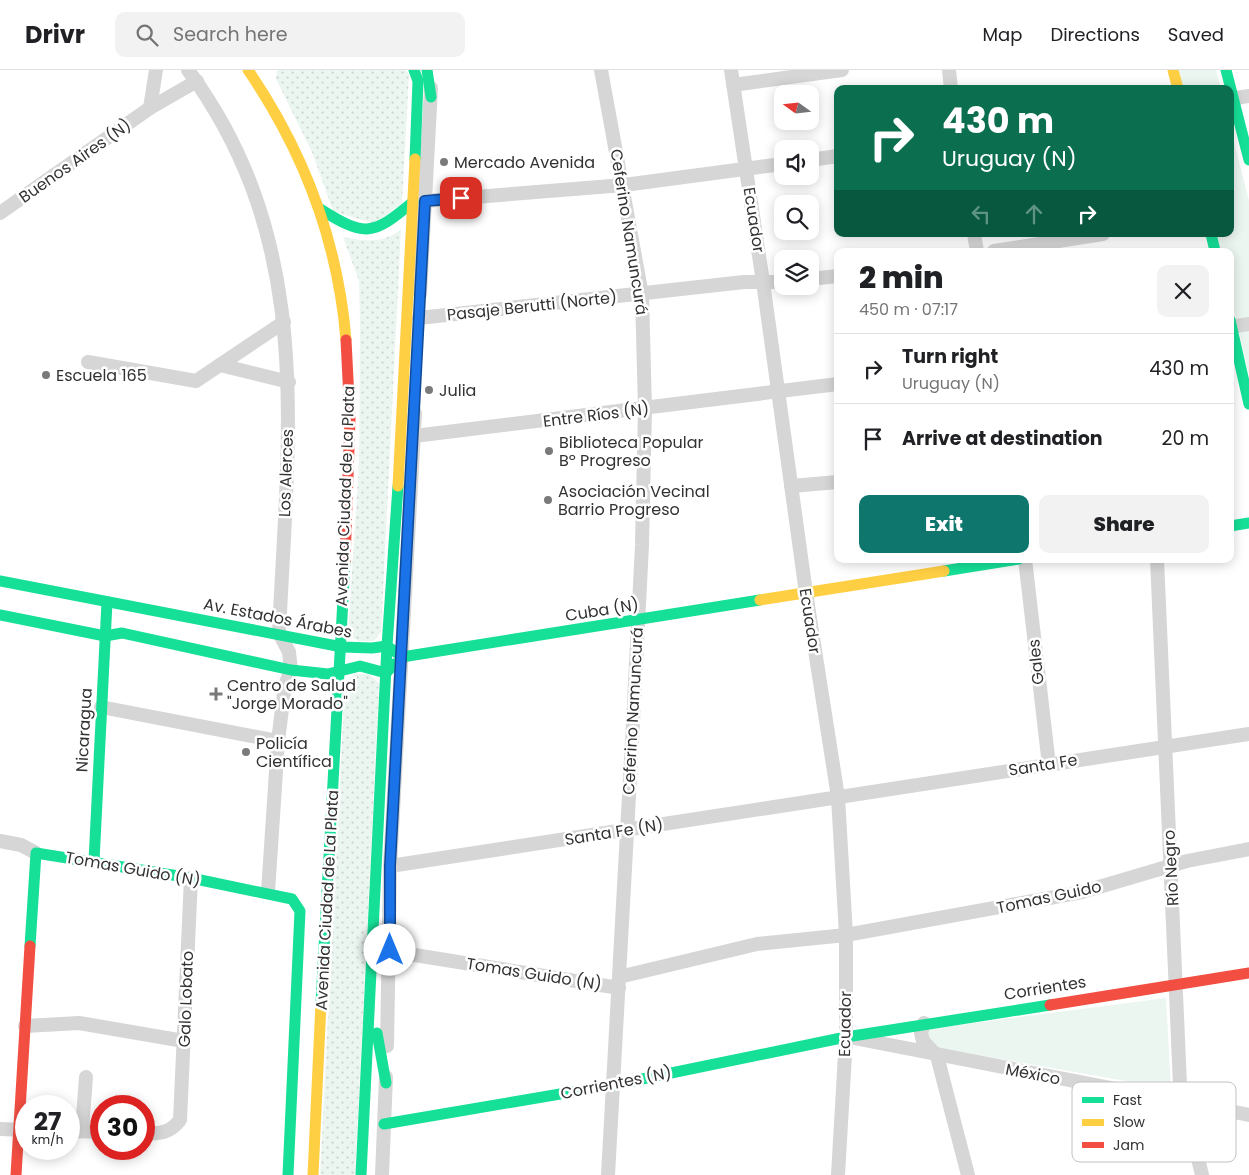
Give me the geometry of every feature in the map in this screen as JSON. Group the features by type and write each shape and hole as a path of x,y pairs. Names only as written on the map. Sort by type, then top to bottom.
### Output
{"main road":[{"path":"248,70 270,100"},
{"path":"361,1175 387,646 419,202 419,76 414,70"},
{"path":"427,70 431,97"},
{"path":"1173,70 1177,85"},
{"path":"1226,70 1229,85"},
{"path":"268,78 270,100"},
{"name":"Avenida Ciudad de La Plata","path":"270,100 302,165 320,209 339,278 349,354 348,477 334,563 335,645 324,741 332,789 313,1175"},
{"path":"1234,106 1249,160"},
{"path":"320,209 344,225 370,230 386,225 419,202"},
{"path":"1234,342 1249,404"},
{"path":"414,436 403,418 416,378"},
{"path":"1234,525 1249,523"},
{"name":"Cuba (N)","path":"402,656 994,563"},
{"name":"Av. Estados Árabes","path":"0,581 360,650 387,646"},
{"name":"Nicaragua","path":"94,861 107,602"},
{"path":"0,615 105,636 122,634 291,670 333,672 360,666 386,673"},
{"path":"386,673 402,656 387,646"},
{"path":"23,1095 25,1026 36,853"},
{"name":"Tomas Guido (N)","path":"36,853 94,861 268,892"},
{"name":"Avenida Ciudad de La Plata","path":"268,892 292,899 300,911 288,1175"},
{"name":"Corrientes","path":"846,1037 1249,972"},
{"path":"369,991 386,1082"},
{"name":"Corrientes (N)","path":"384,1124 612,1085 846,1037"},
{"path":"16,1175 18,1160"}],"street":[{"path":"150,108 156,70"},
{"path":"382,1175 390,950 390,866 419,318 419,202 431,97 432,70"},
{"name":"Ceferino Namuncurá","path":"601,70 624,185 642,295 645,410 638,620 608,1175"},
{"name":"Ecuador","path":"731,70 764,282 806,593 838,797 846,935 846,1037 838,1175"},
{"path":"733,85 842,70"},
{"path":"949,70 951,85"},
{"name":"Buenos Aires (N)","path":"0,213 150,108 192,76"},
{"name":"Los Alerces","path":"192,76 228,131 257,198 277,271 284,322 289,382 279,633 289,652 291,670 285,684 278,741 268,892"},
{"path":"1234,99 1249,96"},
{"path":"819,159 834,157"},
{"path":"419,202 624,185 774,165"},
{"path":"1013,248 1084,237"},
{"path":"819,278 834,276"},
{"name":"Pasaje Berutti (Norte)","path":"419,318 642,295 744,282 774,282"},
{"path":"88,362 196,381 284,322"},
{"path":"1234,325 1249,324"},
{"path":"220,365 289,382"},
{"name":"Entre Ríos (N)","path":"414,436 645,410 834,385"},
{"path":"791,486 834,482"},
{"name":"Gales","path":"1025,563 1049,765"},
{"name":"Río Negro","path":"1157,563 1180,1082"},
{"path":"101,707 278,741"},
{"name":"Santa Fe","path":"838,797 1249,734"},
{"name":"Santa Fe (N)","path":"390,866 838,797"},
{"name":"Tomas Guido (N)","path":"0,841 21,845 36,853"},
{"name":"Tomas Guido","path":"846,935 1082,892 1171,866 1249,849"},
{"name":"Galo Lobato","path":"155,1134 161,1134 174,1128 180,1120 191,878"},
{"name":"Tomas Guido (N)","path":"390,950 619,982 757,944 846,935"},
{"path":"25,1026 79,1023 117,1028 184,1042"},
{"path":"924,1023 921,1033 923,1041 937,1056 968,1175"},
{"name":"México","path":"846,1037 1074,1082"},
{"path":"80,1106 86,1076"},
{"name":"México","path":"1236,1113 1249,1115"},
{"path":"0,1129 15,1130"},
{"name":"Río Negro","path":"1199,1162 1202,1175"}],"shaded area":[{"path":"277,70 406,70 409,74 402,203 374,224 333,211 312,152 276,79"},
{"path":"1178,70 1216,70 1220,85 1182,85"},
{"path":"1234,142 1249,201 1249,375 1234,310 1234,248 1219,248 1217,237 1234,237"},
{"path":"401,229 381,632 374,641 358,641 348,635 359,462 359,281 343,237 358,240 374,240 388,237"},
{"path":"355,674 369,674 379,683 355,1175 320,1175 345,682"},
{"path":"1166,998 1171,1082 1131,1082 933,1047 926,1038 928,1029"}],"traffic: fast":[{"path":"414,70 418,81 415,159"},
{"path":"427,70 431,97"},
{"path":"1226,70 1230,85"},
{"path":"1234,101 1249,160"},
{"path":"320,209 348,225 369,229 388,221 413,202"},
{"path":"1212,237 1214,248"},
{"path":"1234,338 1249,404"},
{"path":"361,1175 387,646 398,486"},
{"path":"1234,525 1249,523"},
{"path":"321,1003 345,562"},
{"path":"944,571 994,563"},
{"path":"0,581 342,647 372,648 387,646 397,653"},
{"path":"402,657 760,600"},
{"path":"94,861 107,602"},
{"path":"0,615 105,636 122,633 291,670 328,674 360,666 386,673 394,664"},
{"path":"30,946 36,853 191,878 292,899 300,911 288,1175"},
{"path":"384,1124 613,1085 846,1037 1050,1005"},
{"path":"377,1033 386,1083"}],"traffic: slow":[{"path":"248,70 286,133 302,165 315,199 335,268 342,303 346,340"},
{"path":"1173,70 1177,85"},
{"path":"398,486 415,159"},
{"path":"760,600 944,571"},
{"path":"313,1175 321,1003"}],"traffic: jam":[{"path":"345,562 350,419 346,340"},
{"path":"16,1175 30,946"},
{"path":"1050,1005 1249,973"}],"place":[{"name":"Mercado Avenida","path":"444,162"},
{"name":"Escuela 165","path":"46,375"},
{"name":"Julia","path":"429,390"},
{"name":"Biblioteca Popular Bº Progreso","path":"549,451"},
{"name":"Asociación Vecinal Barrio Progreso","path":"548,500"},
{"name":"Centro de Salud \"Jorge Morado\"","path":"216,694"},
{"name":"Policía Científica","path":"246,752"}],"route":[{"path":"390,950 390,866 425,201 461,198"}]}
